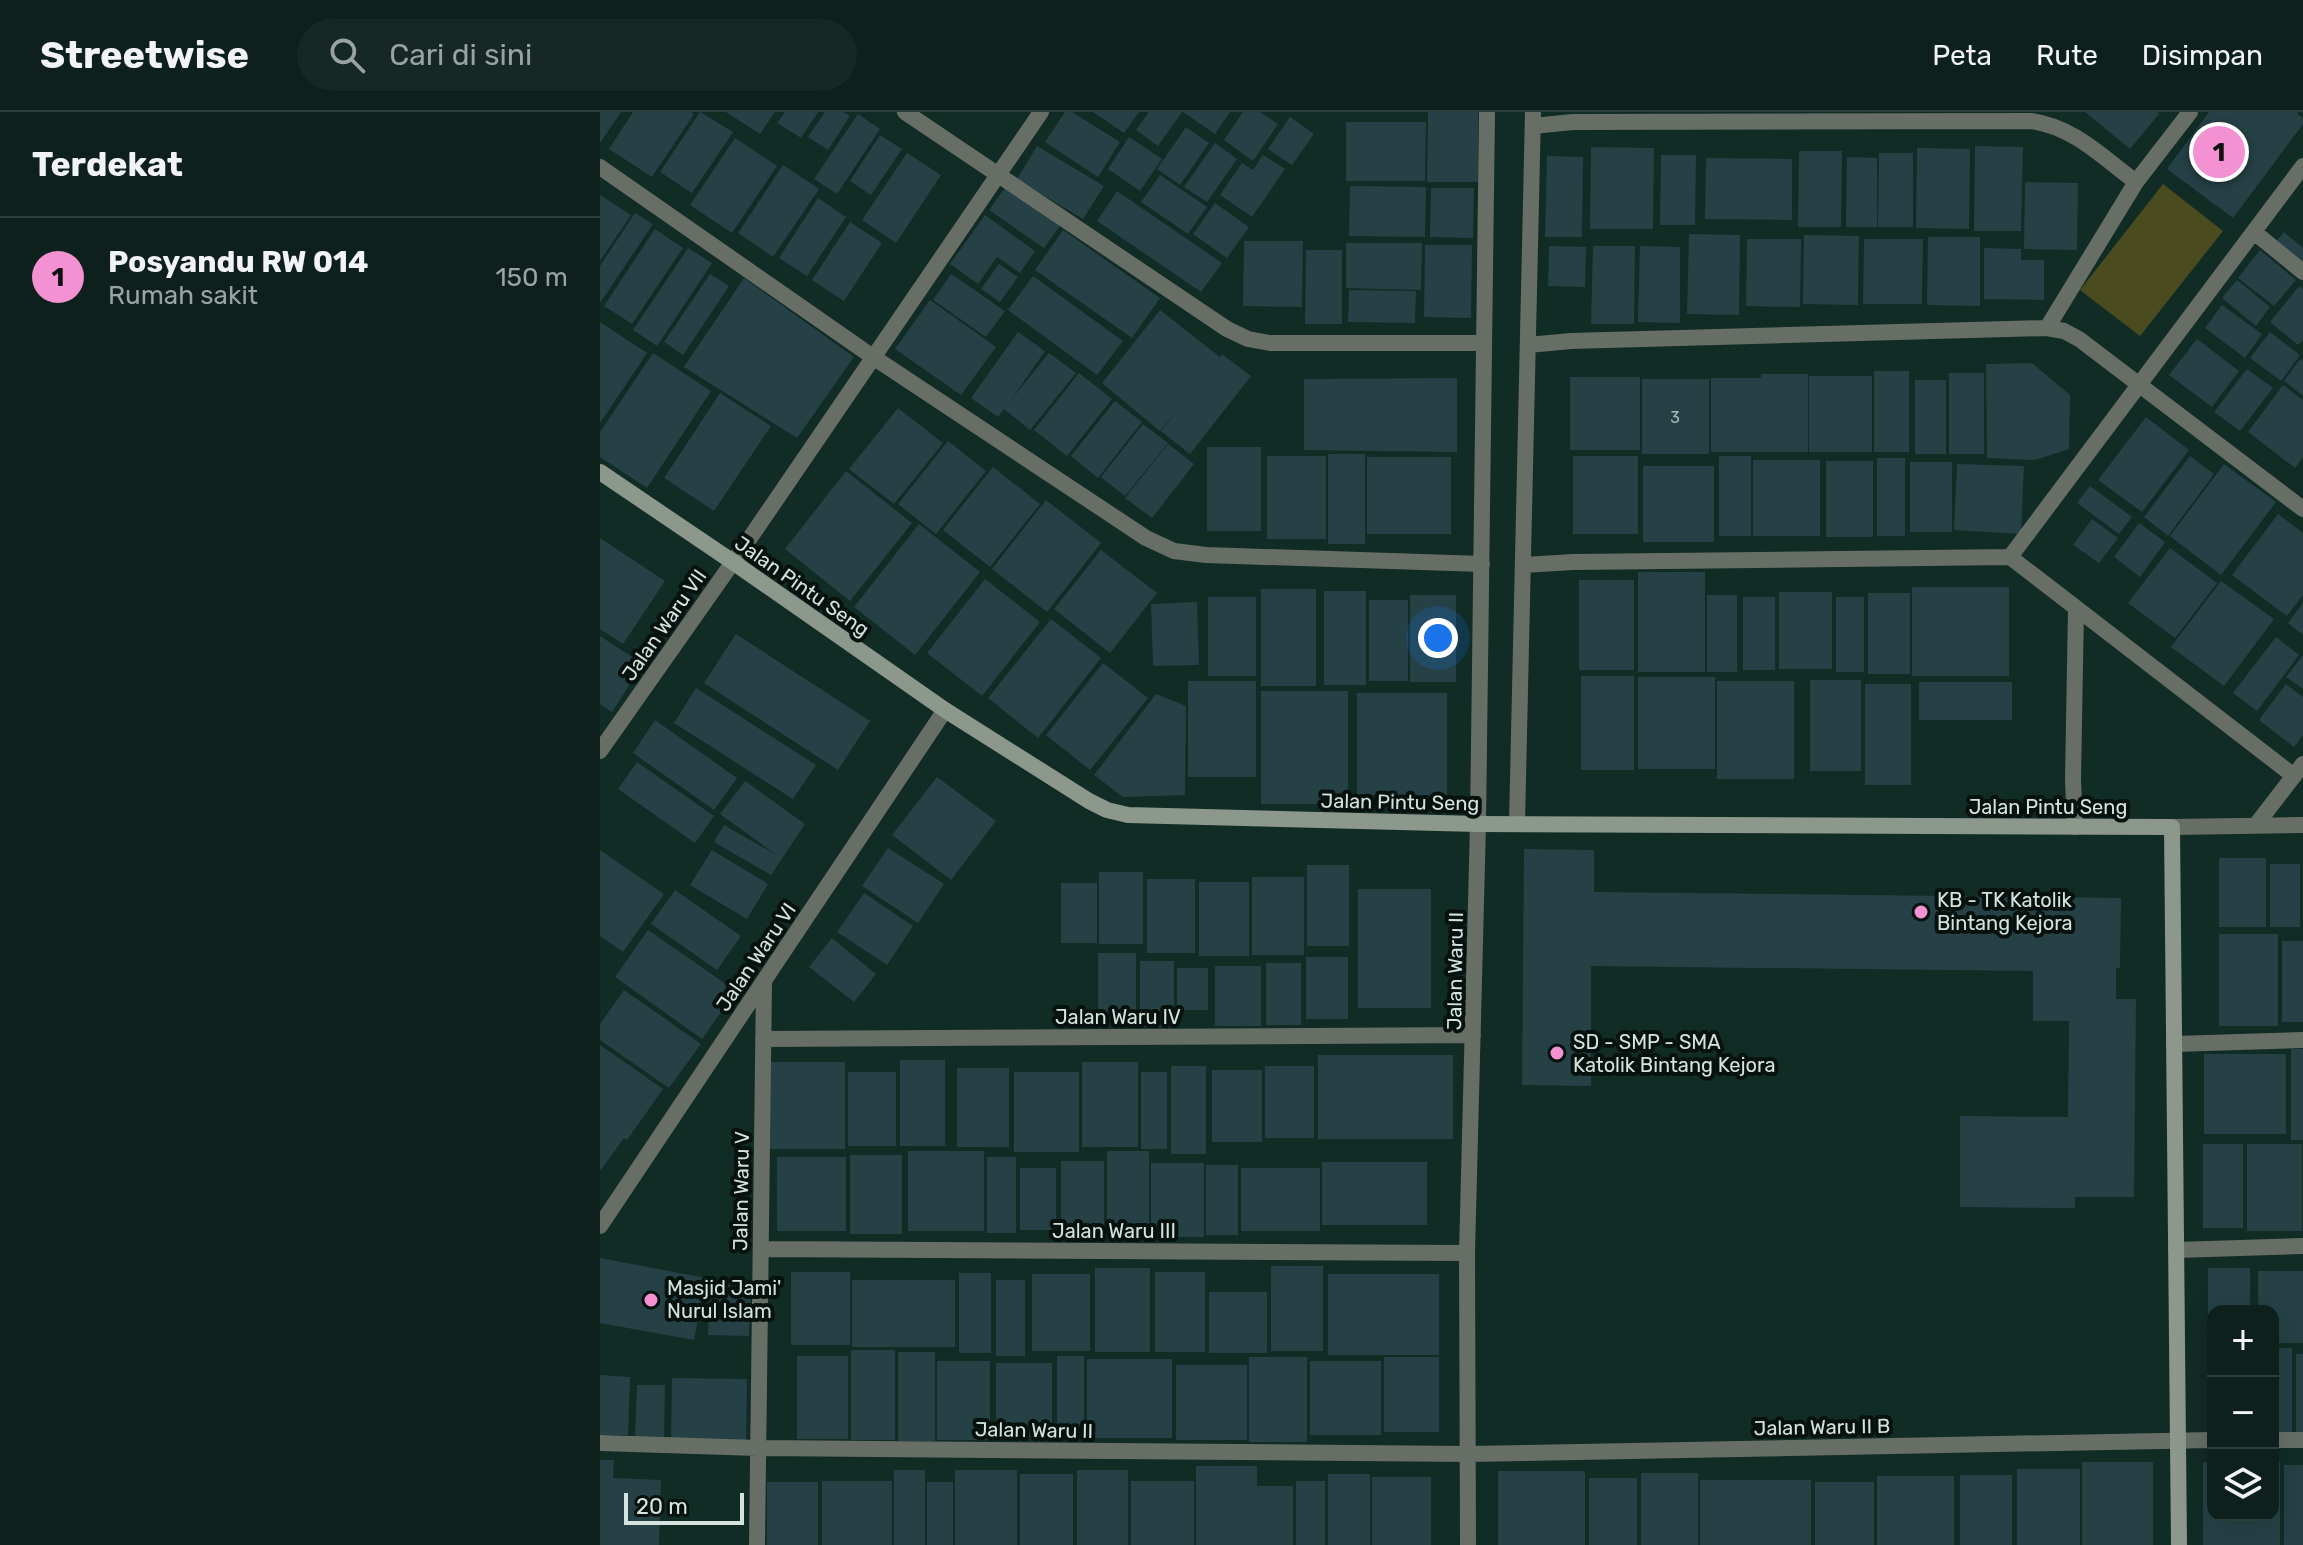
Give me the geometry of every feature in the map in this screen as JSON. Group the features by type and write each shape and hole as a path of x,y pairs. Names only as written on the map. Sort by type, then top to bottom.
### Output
{"street":[{"path":"905,112 1227,329 1248,339 1270,343 1484,343"},
{"name":"Jalan Waru VII","path":"600,751 1041,112"},
{"name":"Jalan Waru II","path":"1468,1545 1467,1253 1478,824 1487,112"},
{"path":"2047,328 2136,182 2190,112"},
{"path":"1517,824 1533,119 1573,122 2031,121 2069,132 2136,182"},
{"path":"2010,557 2303,166"},
{"path":"600,167 873,357 1146,538 1174,551 1206,555 1482,564"},
{"path":"2254,232 2303,272"},
{"path":"1528,345 1571,341 2047,328 2064,331 2079,339 2303,509"},
{"name":"Jalan Pintu Seng","path":"600,472 945,710 1089,801 1128,815 1478,824 2303,825"},
{"path":"1523,565 2010,557 2298,770 2256,825"},
{"path":"2075,827 2076,608"},
{"name":"Jalan Waru VI","path":"600,1226 945,710"},
{"path":"2172,827 2179,1545"},
{"name":"Jalan Waru V","path":"757,1545 764,981"},
{"name":"Jalan Waru IV","path":"763,1039 1473,1035"},
{"path":"2174,1044 2303,1040"},
{"path":"2176,1250 2303,1246"},
{"name":"Jalan Waru III","path":"761,1249 1467,1253"},
{"name":"Jalan Waru II B","path":"1468,1454 2207,1440"},
{"path":"2279,1440 2303,1440"},
{"name":"Jalan Waru II","path":"600,1443 758,1448 1468,1454"}],"shaded area":[{"path":"2163,184 2223,231 2140,336 2080,290"}],"building":[{"path":"600,112 621,112 600,143"},
{"path":"633,112 694,114 652,177 609,149"},
{"path":"700,112 733,132 692,193 660,172"},
{"path":"726,112 775,112 760,134"},
{"path":"785,112 818,112 801,138 777,123"},
{"path":"825,112 843,112 850,116 828,150 808,137"},
{"path":"1065,112 1072,112 1120,142 1098,177 1045,142"},
{"path":"1093,112 1139,112 1124,133"},
{"path":"1149,112 1182,112 1158,146 1136,130"},
{"path":"1183,112 1230,112 1215,134"},
{"path":"1243,112 1260,112 1278,124 1253,161 1224,140"},
{"path":"1428,112 1478,112 1478,182 1427,182"},
{"path":"2085,112 2157,112 2159,114 2130,149"},
{"path":"2209,112 2298,112 2303,118 2303,124 2233,218 2167,169"},
{"path":"858,114 880,129 837,194 814,179"},
{"path":"1290,117 1314,134 1292,165 1268,149"},
{"path":"1346,122 1426,122 1425,181 1346,181"},
{"path":"1186,127 1209,143 1180,185 1157,169"},
{"path":"880,135 902,149 871,195 850,181"},
{"path":"1129,137 1162,159 1140,191 1108,169"},
{"path":"735,138 777,166 732,233 690,205"},
{"path":"1215,143 1237,159 1207,202 1184,187"},
{"path":"1037,146 1104,186 1083,219 1017,179"},
{"path":"1975,146 2023,147 2021,231 1974,231"},
{"path":"1591,147 1654,148 1653,229 1590,229"},
{"path":"1917,148 1970,149 1969,229 1916,228"},
{"path":"1799,151 1842,151 1841,227 1798,227"},
{"path":"907,153 941,175 896,243 862,220"},
{"path":"1879,153 1913,153 1913,227 1878,227"},
{"path":"1263,155 1285,169 1252,217 1220,195 1242,163 1253,170"},
{"path":"1661,155 1696,155 1695,225 1660,225"},
{"path":"1547,156 1583,157 1582,237 1545,237"},
{"path":"1847,157 1877,158 1877,227 1846,227"},
{"path":"1706,158 1792,159 1792,220 1705,219"},
{"path":"783,165 819,189 773,257 738,233"},
{"path":"1160,175 1207,207 1188,234 1141,202"},
{"path":"2025,182 2078,183 2077,250 2024,249"},
{"path":"1007,185 1062,223 1044,248 989,210"},
{"path":"1350,186 1426,187 1425,237 1349,236"},
{"path":"1431,188 1474,188 1473,238 1430,237"},
{"path":"1117,191 1222,263 1201,292 1097,221"},
{"path":"600,195 631,215 600,261"},
{"path":"818,198 846,217 807,276 779,258"},
{"path":"1215,203 1249,227 1227,258 1193,234"},
{"path":"635,213 653,224 600,303 600,266"},
{"path":"985,215 1035,251 1020,273 997,257 978,284 950,264"},
{"path":"850,222 882,243 844,301 812,280"},
{"path":"655,229 683,248 632,324 604,306"},
{"path":"1063,230 1160,298 1132,338 1035,270"},
{"path":"2284,232 2303,248 2303,265 2275,243"},
{"path":"1689,234 1740,235 1739,315 1687,314"},
{"path":"1804,235 1859,236 1858,305 1803,304"},
{"path":"1928,237 1980,237 1980,306 1927,305"},
{"path":"1747,239 1801,239 1800,307 1746,306"},
{"path":"1864,239 1923,239 1922,304 1863,304"},
{"path":"1244,241 1303,241 1302,307 1243,306"},
{"path":"1346,243 1422,243 1421,290 1346,288"},
{"path":"1425,245 1472,245 1471,318 1424,317"},
{"path":"1549,246 1586,247 1585,287 1548,286"},
{"path":"1593,246 1635,246 1634,324 1591,324"},
{"path":"1640,246 1680,247 1680,323 1638,322"},
{"path":"688,248 712,263 657,346 633,330"},
{"path":"1984,248 2021,249 2021,260 2044,260 2044,300 1984,299"},
{"path":"1306,250 1342,250 1342,324 1305,324"},
{"path":"2260,250 2296,280 2274,306 2238,278"},
{"path":"999,264 1018,277 1000,302 981,289"},
{"path":"710,274 729,286 683,355 664,342"},
{"path":"951,274 1005,311 986,337 933,300"},
{"path":"1033,276 1123,341 1097,375 1008,310"},
{"path":"744,278 854,357 797,438 684,367"},
{"path":"2237,280 2270,307 2256,326 2222,298"},
{"path":"2299,286 2303,289 2303,340 2298,345 2270,322"},
{"path":"1349,290 1416,291 1415,323 1348,322"},
{"path":"930,300 996,347 961,395 895,349"},
{"path":"2222,305 2262,334 2245,358 2205,328"},
{"path":"1160,310 1220,357 1222,354 1251,376 1190,454 1161,431 1182,405 1160,431 1102,383"},
{"path":"600,322 647,353 600,423"},
{"path":"1018,332 1045,351 1011,400 1049,353 1076,373 1030,430 1004,409 998,417 971,398"},
{"path":"2270,332 2300,355 2281,381 2250,358"},
{"path":"2197,339 2239,371 2212,407 2169,375"},
{"path":"653,353 711,391 647,488 600,457 600,432"},
{"path":"2300,359 2303,361 2303,396 2284,381"},
{"path":"2032,363 2070,395 2069,449 2035,460 1987,458 1986,364"},
{"path":"2247,369 2273,388 2240,431 2214,412"},
{"path":"1874,371 1909,371 1909,452 1874,452"},
{"path":"1079,373 1112,399 1067,456 1034,430"},
{"path":"1949,373 1984,373 1984,454 1949,454"},
{"path":"1761,374 1808,374 1808,452 1711,452 1711,378 1761,378"},
{"path":"1809,376 1872,376 1872,452 1809,452"},
{"path":"1570,377 1640,377 1640,450 1570,450"},
{"path":"1457,378 1457,452 1304,450 1304,379"},
{"path":"1642,379 1709,379 1709,454 1642,454"},
{"path":"1915,380 1946,380 1946,454 1915,454"},
{"path":"2283,385 2303,400 2303,457 2295,468 2248,432"},
{"path":"720,393 771,426 714,511 664,478"},
{"path":"1115,401 1142,422 1098,478 1071,456"},
{"path":"898,408 943,443 894,504 849,469"},
{"path":"2146,417 2189,450 2142,512 2098,480"},
{"path":"1143,424 1168,443 1125,496 1101,477"},
{"path":"948,441 986,471 936,534 898,504"},
{"path":"1168,444 1194,464 1152,518 1125,498"},
{"path":"1207,447 1261,447 1261,531 1207,531"},
{"path":"1328,454 1365,454 1365,544 1328,544"},
{"path":"1267,456 1326,456 1326,539 1267,539"},
{"path":"1573,456 1638,456 1638,534 1573,534"},
{"path":"1719,456 1751,456 1751,536 1719,536"},
{"path":"2190,456 2214,474 2168,536 2144,517"},
{"path":"1367,457 1451,457 1451,534 1367,534"},
{"path":"1877,458 1905,458 1905,536 1877,536"},
{"path":"1753,460 1820,460 1820,536 1753,536"},
{"path":"1826,461 1873,461 1873,537 1826,537"},
{"path":"1910,462 1952,462 1952,532 1910,532"},
{"path":"1957,464 2024,466 2021,534 1954,530"},
{"path":"2224,464 2276,502 2221,575 2170,536"},
{"path":"1643,466 1714,466 1714,542 1643,542"},
{"path":"993,467 1040,504 990,567 943,530"},
{"path":"846,471 912,523 850,601 785,549"},
{"path":"2090,486 2132,517 2119,534 2077,503"},
{"path":"1046,500 1101,543 1047,612 992,569"},
{"path":"2278,514 2303,533 2303,595 2287,616 2232,575"},
{"path":"2092,519 2118,538 2099,563 2073,545"},
{"path":"2139,523 2165,542 2140,577 2114,557"},
{"path":"919,524 980,572 915,655 854,607"},
{"path":"600,538 665,581 623,644 600,629"},
{"path":"2170,548 2217,583 2175,638 2128,603"},
{"path":"1101,550 1157,593 1110,653 1054,609"},
{"path":"1638,572 1705,572 1705,672 1638,672"},
{"path":"985,579 1040,622 982,696 927,653"},
{"path":"1579,580 1634,580 1634,670 1579,670"},
{"path":"2221,581 2274,619 2224,686 2171,647"},
{"path":"1912,587 2009,587 2009,676 1912,676"},
{"path":"1261,589 1316,589 1316,686 1261,686"},
{"path":"1324,591 1366,591 1366,685 1324,685"},
{"path":"1779,592 1832,592 1832,669 1779,669"},
{"path":"1868,593 1910,593 1910,674 1868,674"},
{"path":"1410,595 1456,595 1456,682 1410,682"},
{"path":"1707,595 1737,595 1737,672 1707,672"},
{"path":"1208,597 1256,597 1256,676 1208,676"},
{"path":"1743,597 1775,597 1775,670 1743,670"},
{"path":"1836,597 1864,597 1864,672 1836,672"},
{"path":"1369,600 1408,600 1408,681 1369,681"},
{"path":"1197,602 1199,665 1153,666 1151,604"},
{"path":"2303,603 2303,635 2288,623"},
{"path":"1051,619 1101,658 1038,738 988,698"},
{"path":"736,634 870,721 838,770 704,683"},
{"path":"600,636 643,664 612,712 600,704"},
{"path":"2276,637 2299,655 2257,711 2233,693"},
{"path":"2303,655 2303,689 2286,677"},
{"path":"1103,663 1148,698 1090,770 1046,735"},
{"path":"1581,676 1634,676 1634,770 1581,770"},
{"path":"1638,677 1715,677 1715,769 1638,769"},
{"path":"1810,680 1861,680 1861,771 1810,771"},
{"path":"1188,681 1256,681 1256,777 1188,777"},
{"path":"1717,681 1794,681 1794,779 1717,779"},
{"path":"1919,682 2012,682 2012,720 1919,720"},
{"path":"1865,684 1911,684 1911,785 1865,785"},
{"path":"2286,684 2303,697 2303,735 2294,747 2259,720"},
{"path":"696,688 816,765 793,799 674,723"},
{"path":"1261,691 1348,691 1348,804 1261,804"},
{"path":"1357,693 1447,693 1447,795 1357,795"},
{"path":"1156,694 1186,706 1185,795 1123,797 1094,775"},
{"path":"655,720 737,778 714,810 633,753"},
{"path":"637,762 714,816 695,843 618,789"},
{"path":"937,777 996,821 951,880 892,835"},
{"path":"745,781 805,824 771,875 714,842 724,825 778,856 720,814"},
{"path":"888,848 944,884 918,923 862,886"},
{"name":"SD - SMP - SMA Katolik Bintang Kejora","path":"1524,849 1594,850 1594,892 2121,898 2120,968 2116,968 2116,999 2136,999 2134,1197 2075,1197 2075,1208 1960,1207 1960,1116 2068,1117 2069,1021 2033,1021 2033,971 1591,966 1591,1086 1522,1085"},
{"path":"600,850 664,894 623,952 600,936"},
{"path":"712,850 768,884 747,919 690,885"},
{"path":"2219,858 2266,858 2266,927 2219,927"},
{"path":"2270,864 2300,864 2300,927 2270,927"},
{"path":"1307,865 1349,865 1349,946 1307,946"},
{"path":"1099,872 1143,872 1143,944 1099,944"},
{"path":"1252,877 1304,877 1304,955 1252,955"},
{"path":"1147,879 1195,879 1195,953 1147,953"},
{"path":"1199,882 1249,882 1249,956 1199,956"},
{"path":"1061,883 1097,883 1097,943 1061,943"},
{"path":"1358,889 1431,889 1431,1008 1358,1008"},
{"path":"675,890 741,936 717,970 651,924"},
{"path":"864,893 913,926 887,965 837,932"},
{"path":"648,930 736,991 702,1039 615,977"},
{"path":"2219,934 2278,934 2278,1026 2219,1026"},
{"path":"832,938 876,974 854,1002 809,967"},
{"path":"2282,941 2303,941 2303,1022 2282,1022"},
{"path":"1098,953 1136,953 1136,1019 1098,1019"},
{"path":"1306,957 1348,957 1348,1019 1306,1019"},
{"path":"1140,961 1174,961 1174,1027 1140,1027"},
{"path":"1266,963 1301,963 1301,1025 1266,1025"},
{"path":"1215,966 1261,966 1261,1026 1215,1026"},
{"path":"1177,968 1208,968 1208,1010 1177,1010"},
{"path":"624,990 701,1044 669,1088 600,1040 600,1024"},
{"path":"600,1045 663,1089 627,1140 624,1138 600,1171"},
{"path":"2291,1049 2303,1049 2303,1140 2291,1140"},
{"path":"2204,1054 2286,1054 2286,1134 2204,1134"},
{"path":"1318,1055 1453,1055 1453,1139 1318,1139"},
{"path":"900,1060 945,1060 945,1146 900,1146"},
{"path":"766,1062 845,1062 845,1149 766,1149"},
{"path":"1082,1062 1138,1062 1138,1147 1082,1147"},
{"path":"1171,1066 1206,1066 1206,1154 1171,1154"},
{"path":"1265,1066 1314,1066 1314,1138 1265,1138"},
{"path":"957,1068 1009,1068 1009,1147 957,1147"},
{"path":"1212,1070 1262,1070 1262,1142 1212,1142"},
{"path":"848,1072 896,1072 896,1146 848,1146"},
{"path":"1014,1072 1079,1072 1079,1152 1014,1152"},
{"path":"1141,1072 1167,1072 1167,1149 1141,1149"},
{"path":"2203,1144 2243,1144 2243,1228 2203,1228"},
{"path":"2247,1144 2302,1144 2302,1231 2247,1231"},
{"path":"908,1151 984,1151 984,1231 908,1231"},
{"path":"1107,1151 1149,1151 1149,1235 1107,1235"},
{"path":"850,1155 902,1155 902,1234 850,1234"},
{"path":"777,1157 846,1157 846,1231 777,1231"},
{"path":"987,1157 1016,1157 1016,1233 987,1233"},
{"path":"1061,1161 1104,1161 1104,1233 1061,1233"},
{"path":"1322,1162 1427,1162 1427,1225 1322,1225"},
{"path":"1151,1163 1204,1163 1204,1237 1151,1237"},
{"path":"1206,1165 1238,1165 1238,1235 1206,1235"},
{"path":"1020,1168 1056,1168 1056,1230 1020,1230"},
{"path":"1241,1168 1320,1168 1320,1231 1241,1231"},
{"name":"Masjid Jami' Nurul Islam","path":"600,1258 706,1278 694,1340 600,1323"},
{"path":"1271,1266 1323,1266 1323,1351 1271,1351"},
{"path":"1095,1268 1150,1268 1150,1352 1095,1352"},
{"path":"2208,1268 2250,1268 2250,1305 2208,1305"},
{"path":"2258,1271 2303,1271 2303,1343 2279,1343 2279,1305 2258,1305"},
{"path":"791,1272 850,1272 850,1345 791,1345"},
{"path":"1155,1272 1205,1272 1205,1352 1155,1352"},
{"path":"959,1273 991,1273 991,1353 959,1353"},
{"path":"1032,1274 1090,1274 1090,1351 1032,1351"},
{"path":"1328,1274 1439,1274 1439,1355 1328,1355"},
{"path":"710,1280 751,1282 749,1336 708,1335"},
{"path":"852,1280 955,1280 955,1347 852,1347"},
{"path":"996,1280 1025,1280 1025,1356 996,1356"},
{"path":"1209,1292 1267,1292 1267,1353 1209,1353"},
{"path":"2279,1348 2292,1348 2292,1435 2279,1435"},
{"path":"851,1350 895,1350 895,1440 851,1440"},
{"path":"898,1352 935,1352 935,1441 898,1441"},
{"path":"2296,1354 2303,1354 2303,1433 2296,1433"},
{"path":"797,1356 848,1356 848,1439 797,1439"},
{"path":"1057,1356 1084,1356 1084,1438 1057,1438"},
{"path":"1249,1357 1307,1357 1307,1442 1249,1442"},
{"path":"1384,1357 1439,1357 1439,1432 1384,1432"},
{"path":"1087,1359 1172,1359 1172,1438 1087,1438"},
{"path":"937,1361 990,1361 990,1440 937,1440"},
{"path":"1310,1361 1381,1361 1381,1435 1310,1435"},
{"path":"996,1363 1052,1363 1052,1438 996,1438"},
{"path":"1176,1365 1247,1365 1247,1440 1176,1440"},
{"path":"600,1375 630,1377 628,1435 600,1435"},
{"path":"672,1378 747,1379 746,1442 671,1440"},
{"path":"637,1385 665,1385 664,1442 635,1441"},
{"path":"600,1460 614,1460 613,1478 661,1480 659,1545 600,1545"},
{"path":"2082,1462 2153,1462 2153,1545 2082,1545"},
{"path":"2203,1462 2207,1462 2207,1521 2279,1521 2280,1462 2280,1545 2203,1545"},
{"path":"2284,1465 2303,1465 2303,1545 2284,1545"},
{"path":"1196,1466 1257,1466 1257,1486 1293,1486 1293,1545 1196,1545"},
{"path":"2017,1469 2080,1469 2080,1545 2017,1545"},
{"path":"894,1470 925,1470 925,1545 894,1545"},
{"path":"955,1470 1017,1470 1017,1545 955,1545"},
{"path":"1077,1470 1128,1470 1128,1545 1077,1545"},
{"path":"1498,1471 1585,1471 1585,1545 1498,1545"},
{"path":"1641,1473 1698,1473 1698,1545 1641,1545"},
{"path":"1020,1474 1073,1474 1073,1545 1020,1545"},
{"path":"1328,1474 1370,1474 1370,1545 1328,1545"},
{"path":"1960,1475 2012,1475 2012,1545 1960,1545"},
{"path":"1877,1476 1954,1476 1954,1545 1877,1545"},
{"path":"1372,1477 1431,1477 1431,1545 1372,1545"},
{"path":"1589,1478 1637,1478 1637,1545 1589,1545"},
{"path":"1700,1480 1811,1480 1811,1545 1700,1545"},
{"path":"822,1481 892,1481 892,1545 822,1545"},
{"path":"1131,1481 1194,1481 1194,1545 1131,1545"},
{"path":"1296,1481 1325,1481 1325,1545 1296,1545"},
{"path":"767,1482 818,1482 818,1545 767,1545"},
{"path":"927,1482 953,1482 953,1545 927,1545"},
{"path":"1815,1482 1874,1482 1874,1545 1815,1545"}],"place":[{"name":"Posyandu RW 014","path":"2219,152"},
{"name":"KB - TK Katolik Bintang Kejora","path":"1921,912"},
{"name":"SD - SMP - SMA Katolik Bintang Kejora","path":"1557,1053"},
{"name":"Masjid Jami' Nurul Islam","path":"651,1300"}]}
